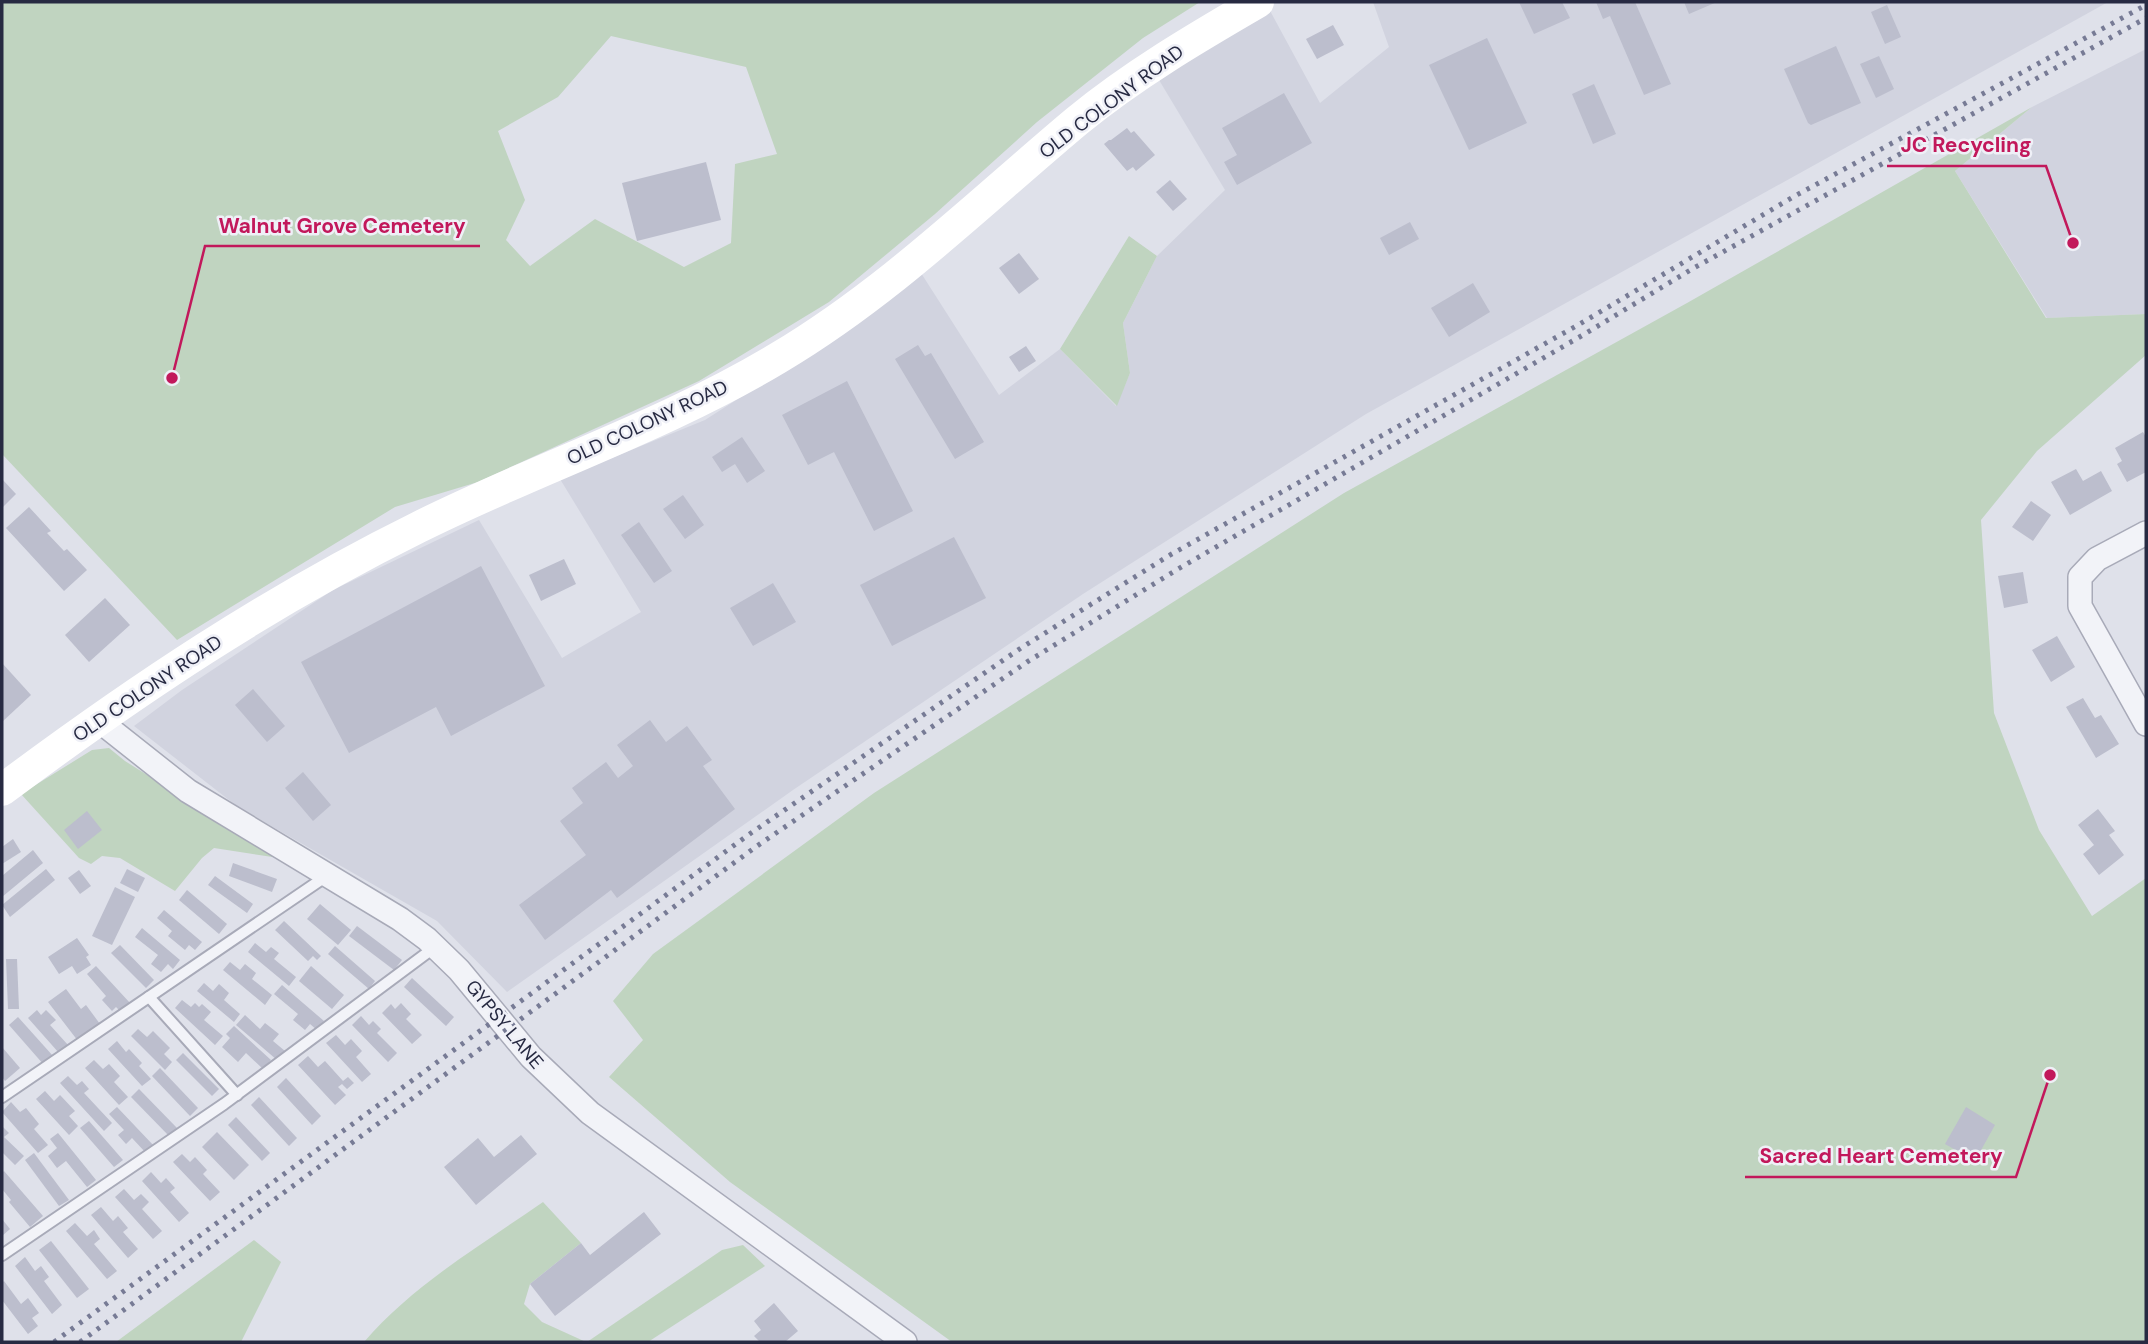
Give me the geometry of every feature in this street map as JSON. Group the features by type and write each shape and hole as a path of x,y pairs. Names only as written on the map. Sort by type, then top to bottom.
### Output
{"main road":[{"name":"OLD COLONY ROAD","path":"2,790 97,719 216,641 356,558 481,497 719,390 776,360 826,329 879,290 1079,120 1196,38 1258,2"}],"street":[{"path":"2146,533 2097,559 2080,577 2080,606 2146,724"},
{"name":"GYPSY LANE","path":"97,719 188,791 391,911 435,947 486,1001 531,1057 590,1113 889,1338"}],"lane":[{"path":"2,1097 328,875"},
{"path":"2,1255 237,1095 435,947"},
{"path":"149,997 237,1095"}],"shaded area":[{"path":"1373,2 2108,2 1366,414 1083,594 793,790 507,992 437,921 238,807 134,726 182,690 333,590 479,520 562,658 641,612 560,479 705,420 822,345 921,273 999,395 1060,349 1116,406 1130,373 1123,323 1157,256 1225,190 1159,80 1269,9 1320,103 1389,47"},
{"path":"2146,49 2146,314 2047,318 1955,171 2032,107"}],"green space":[{"path":"2,2 1200,2 1143,38 1037,122 935,214 829,302 699,381 478,482 395,507 177,640 2,454","holes":["611,36 746,67 777,154 735,164 731,243 684,267 595,219 530,266 506,240 525,200 498,131 558,97"]},
{"path":"2032,107 1955,171 2046,318 2146,314 2146,355 2037,451 1981,520 1994,713 2039,830 2092,916 2146,878 2146,1342 952,1342 730,1182 609,1077 643,1040 613,1001 653,954 874,793 1344,493 1687,303"},
{"path":"1129,236 1157,256 1123,323 1130,373 1117,406 1060,349"},
{"path":"109,748 125,761 279,858 214,848 202,858 175,891 120,858 102,856 91,864 79,858 21,794 92,750"},
{"path":"543,1202 581,1243 530,1284 524,1304 542,1322 586,1342 364,1342 383,1321 426,1284"},
{"path":"254,1240 281,1262 241,1342 116,1342"},
{"path":"743,1245 765,1266 648,1342 587,1342 722,1250"}],"building":[{"path":"1519,2 1562,2 1570,18 1534,34"},
{"path":"1596,2 1635,2 1671,84 1644,95 1610,16 1603,19"},
{"path":"1684,2 1717,2 1689,14"},
{"path":"1887,5 1901,37 1885,44 1871,12"},
{"path":"1333,25 1344,45 1317,59 1306,39"},
{"path":"1487,38 1527,123 1469,150 1429,65"},
{"path":"1836,46 1861,103 1811,125 1784,69"},
{"path":"1879,56 1894,89 1876,98 1860,64"},
{"path":"1594,84 1616,134 1593,144 1572,94"},
{"path":"1284,93 1312,143 1237,185 1224,162 1237,155 1222,128"},
{"path":"1127,128 1131,133 1134,131 1155,155 1136,171 1133,167 1127,171 1104,144"},
{"path":"706,162 721,220 637,241 622,183"},
{"path":"1170,180 1187,199 1173,211 1156,192"},
{"path":"1410,222 1419,239 1389,255 1380,238"},
{"path":"1019,253 1039,279 1019,294 999,268"},
{"path":"1473,283 1490,312 1449,337 1431,308"},
{"path":"918,345 925,356 931,353 984,442 955,459 895,359"},
{"path":"1026,346 1036,361 1019,372 1009,357"},
{"path":"847,381 913,511 874,531 834,452 808,465 782,415"},
{"path":"2143,432 2146,437 2146,472 2127,482 2117,464 2122,461 2115,448"},
{"path":"742,437 765,471 747,483 735,464 722,472 712,457"},
{"path":"2076,469 2083,481 2101,471 2112,491 2070,515 2051,482"},
{"path":"2,479 16,494 2,508"},
{"path":"683,495 704,525 685,539 663,509"},
{"path":"2031,501 2051,515 2033,541 2012,527"},
{"path":"29,507 51,531 47,533 87,570 64,591 6,528"},
{"path":"639,522 672,571 654,583 621,535"},
{"path":"954,537 986,598 892,646 860,585"},
{"path":"564,559 576,584 541,601 529,575"},
{"path":"481,566 545,686 451,736 436,707 349,753 301,662"},
{"path":"2023,572 2028,603 2004,608 1998,576"},
{"path":"773,583 796,622 753,646 730,608"},
{"path":"105,598 130,625 89,662 65,635"},
{"path":"2057,636 2075,667 2051,682 2032,650"},
{"path":"2,663 31,695 2,722"},
{"path":"253,689 285,726 267,742 235,705"},
{"path":"2083,698 2095,718 2101,715 2119,744 2096,758 2066,707"},
{"path":"650,720 666,742 687,726 712,760 703,766 735,809 617,898 611,890 545,940 519,905 586,855 560,821 583,803 572,788 606,762 618,778 633,766 617,745"},
{"path":"303,772 331,805 313,821 285,788"},
{"path":"2098,809 2115,831 2109,835 2124,855 2099,875 2083,854 2094,845 2078,825"},
{"path":"87,811 102,830 78,849 64,830"},
{"path":"13,839 21,852 2,864 2,847"},
{"path":"33,850 43,863 2,897 2,876"},
{"path":"233,863 277,879 272,892 229,876"},
{"path":"46,869 55,880 10,917 2,905"},
{"path":"127,869 145,878 138,892 120,883"},
{"path":"79,870 91,886 80,894 68,878"},
{"path":"215,876 253,904 247,913 208,885"},
{"path":"115,887 135,897 112,945 92,936"},
{"path":"187,890 227,924 219,934 179,900"},
{"path":"320,904 351,930 338,945 307,919"},
{"path":"164,910 202,942 195,950 189,945 185,950 168,936 172,931 157,918"},
{"path":"284,921 321,956 317,960 313,956 308,961 275,930"},
{"path":"357,926 402,960 394,970 349,936"},
{"path":"142,928 180,960 173,969 168,964 161,972 151,964 158,955 135,937"},
{"path":"77,938 89,955 86,957 91,965 77,974 72,966 59,974 48,957"},
{"path":"255,943 266,952 271,947 279,953 274,959 296,977 289,986 248,952"},
{"path":"120,945 154,980 146,988 111,953"},
{"path":"335,946 375,981 369,989 328,954"},
{"path":"6,959 17,959 19,1009 8,1009"},
{"path":"230,962 240,970 245,964 256,973 252,979 272,995 265,1005 223,970"},
{"path":"96,966 130,1003 120,1011 116,1007 112,1011 102,1000 106,996 87,974"},
{"path":"311,966 344,995 332,1009 299,981"},
{"path":"412,978 454,1017 446,1026 404,987"},
{"path":"204,983 213,991 219,984 229,993 224,1000 240,1014 234,1022 197,991"},
{"path":"282,985 324,1021 317,1030 310,1024 305,1030 293,1020 298,1014 274,994"},
{"path":"66,989 81,1009 86,1005 100,1024 78,1041 48,1002"},
{"path":"182,1000 191,1007 195,1003 199,1007 202,1004 211,1012 204,1020 223,1036 215,1045 175,1008"},
{"path":"401,1003 411,1014 406,1019 422,1035 412,1044 382,1013 391,1004 395,1009"},
{"path":"37,1010 41,1015 46,1010 56,1020 50,1025 68,1045 59,1053 28,1018"},
{"path":"245,1015 260,1029 265,1023 279,1034 273,1041 285,1051 277,1060 236,1025"},
{"path":"361,1016 369,1025 373,1021 381,1029 377,1033 397,1053 388,1062 352,1025"},
{"path":"18,1017 53,1056 44,1065 9,1025"},
{"path":"234,1026 271,1060 263,1069 246,1053 238,1062 222,1047 230,1038 226,1034"},
{"path":"138,1029 147,1037 153,1031 170,1048 164,1054 172,1062 165,1070 131,1036"},
{"path":"336,1035 345,1045 351,1039 362,1051 356,1057 371,1074 362,1082 326,1043"},
{"path":"117,1041 126,1052 129,1049 142,1063 139,1066 151,1079 142,1086 108,1049"},
{"path":"2,1047 20,1068 5,1081 2,1077"},
{"path":"183,1053 219,1089 212,1096 176,1060"},
{"path":"308,1056 318,1067 325,1061 343,1081 348,1077 354,1083 347,1089 342,1084 338,1087 346,1095 335,1105 298,1065"},
{"path":"94,1060 103,1069 109,1064 120,1076 114,1082 128,1097 119,1105 85,1068"},
{"path":"160,1068 198,1108 190,1116 152,1076"},
{"path":"68,1076 77,1085 82,1081 89,1089 84,1093 112,1123 104,1131 60,1083"},
{"path":"286,1078 321,1116 312,1125 277,1087"},
{"path":"139,1089 177,1128 169,1136 131,1097"},
{"path":"45,1091 54,1101 60,1095 75,1111 69,1116 78,1126 69,1135 36,1099"},
{"path":"259,1097 297,1138 289,1146 251,1105"},
{"path":"11,1102 20,1112 26,1108 39,1124 34,1129 48,1145 38,1153 2,1112"},
{"path":"117,1107 154,1146 146,1153 132,1138 126,1144 118,1135 124,1130 109,1114"},
{"path":"1966,1107 1995,1125 1975,1161 1945,1144"},
{"path":"236,1117 270,1153 262,1161 228,1125"},
{"path":"89,1121 123,1160 114,1167 80,1128"},
{"path":"2,1126 9,1133 4,1137 24,1156 15,1165 2,1152"},
{"path":"217,1132 249,1165 234,1180 202,1147"},
{"path":"58,1133 96,1180 87,1187 66,1161 57,1168 48,1156 57,1148 50,1139"},
{"path":"521,1135 537,1154 476,1205 444,1167 478,1138 494,1157"},
{"path":"34,1153 69,1200 59,1206 25,1160"},
{"path":"182,1154 190,1162 195,1157 207,1170 203,1174 220,1192 210,1201 173,1162"},
{"path":"4,1171 43,1216 30,1227 2,1189"},
{"path":"151,1172 161,1183 166,1178 175,1188 170,1192 189,1213 179,1222 142,1181"},
{"path":"124,1189 134,1200 141,1194 149,1202 142,1209 162,1231 153,1239 115,1197"},
{"path":"101,1207 113,1221 118,1216 128,1228 123,1232 138,1249 128,1258 91,1215"},
{"path":"644,1212 661,1234 555,1316 530,1284 581,1243 590,1255"},
{"path":"2,1219 10,1229 2,1236"},
{"path":"75,1223 87,1236 94,1230 100,1239 94,1244 117,1271 107,1279 66,1231"},
{"path":"51,1241 89,1289 77,1298 39,1250"},
{"path":"25,1257 35,1271 41,1266 49,1277 44,1281 62,1305 52,1314 15,1266"},
{"path":"4,1281 21,1304 28,1298 39,1313 32,1318 38,1326 28,1334 2,1300"},
{"path":"774,1303 798,1331 785,1342 760,1342 754,1336 761,1330 754,1321"}],"railway":[{"path":"54,1342 751,833 1021,648 1170,555 1578,325 1793,197 2146,5"},
{"path":"80,1342 757,846 1027,662 1178,569 1692,269 2146,18"}],"place":[{"name":"JC Recycling","path":"2073,243"},
{"name":"Walnut Grove Cemetery","path":"172,378"},
{"name":"Sacred Heart Cemetery","path":"2050,1075"}]}
